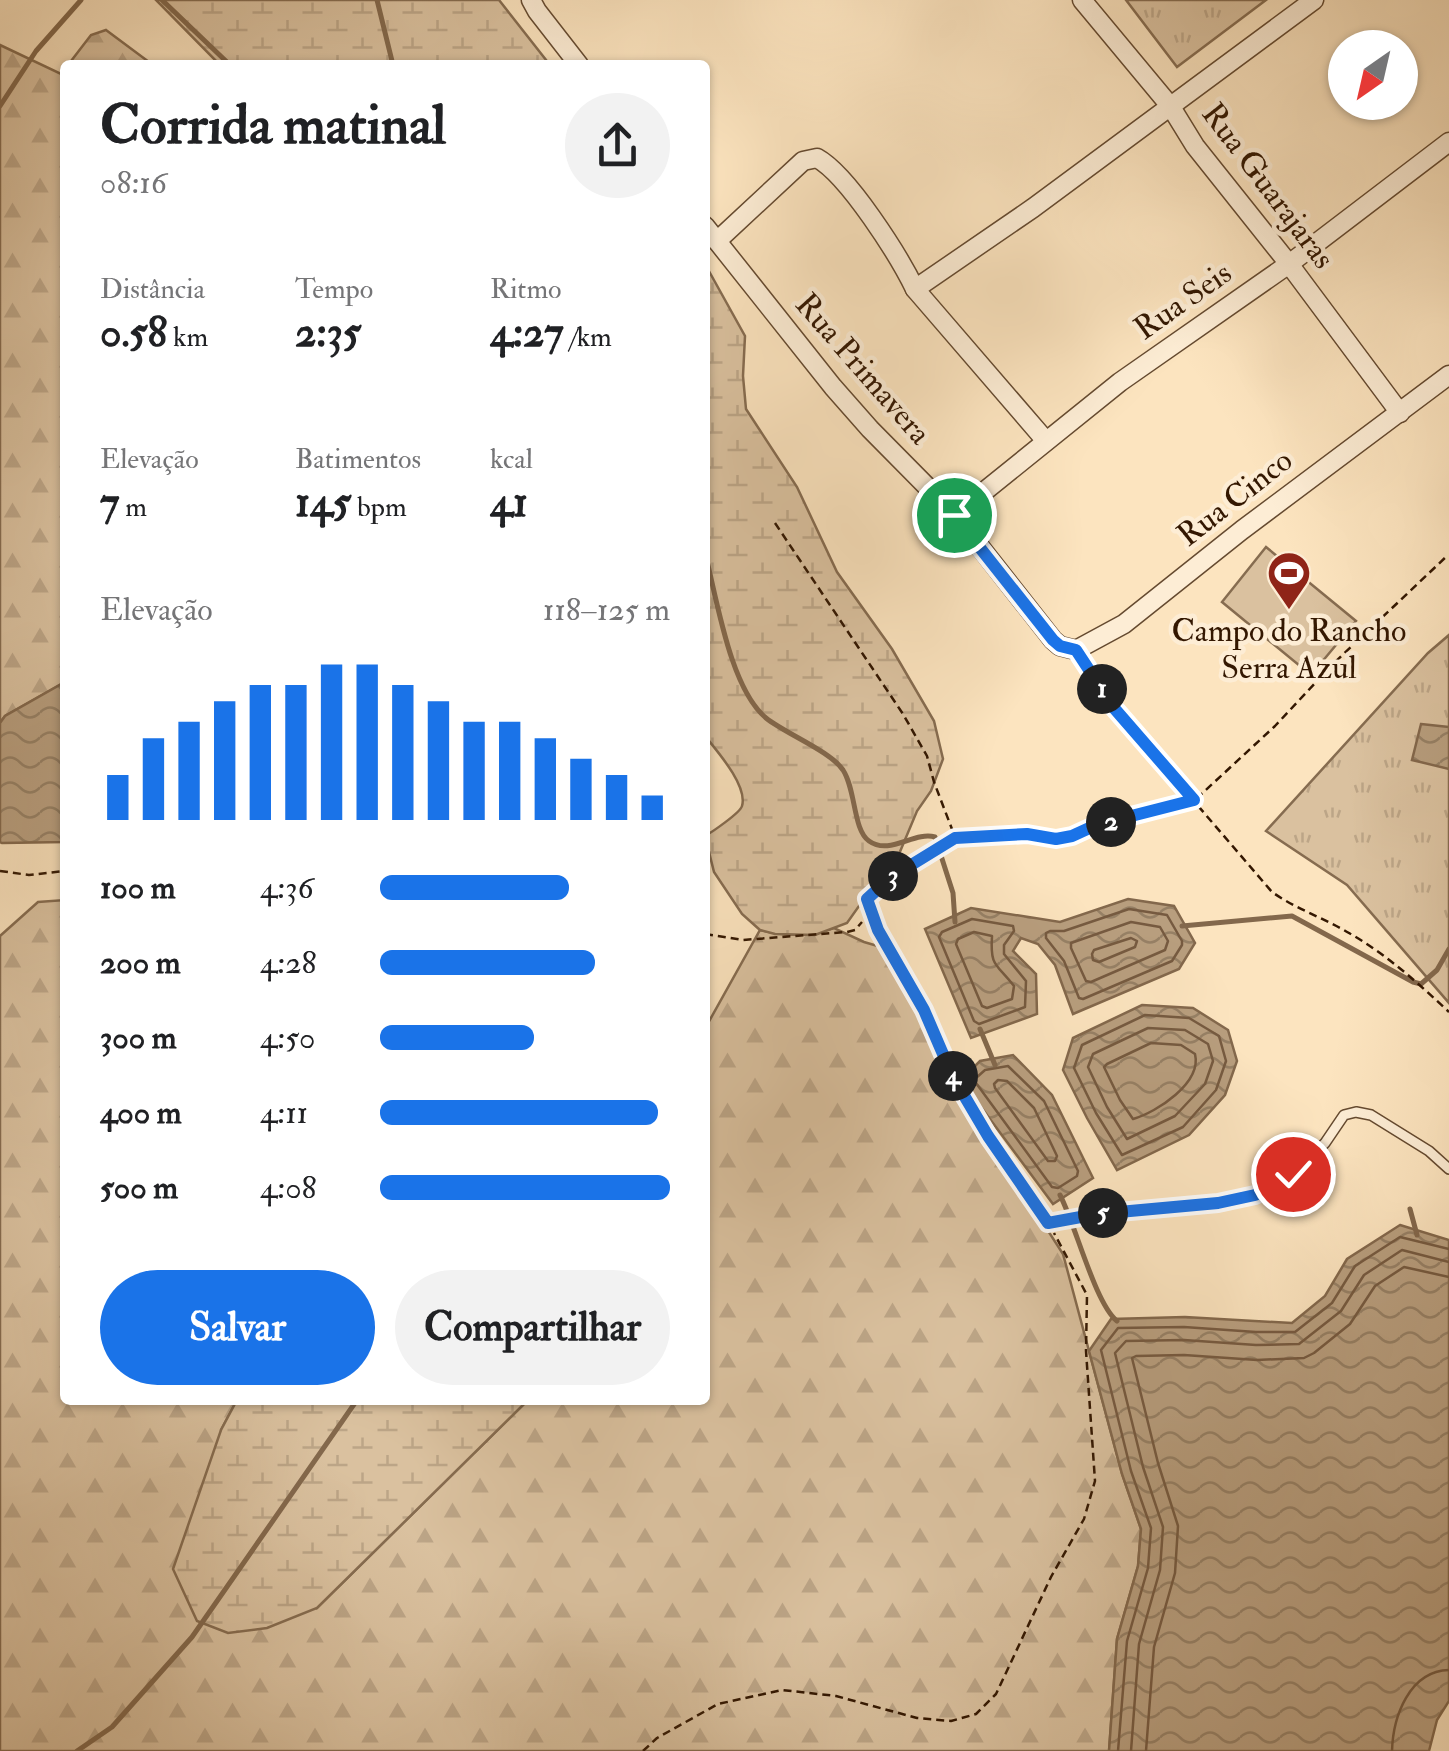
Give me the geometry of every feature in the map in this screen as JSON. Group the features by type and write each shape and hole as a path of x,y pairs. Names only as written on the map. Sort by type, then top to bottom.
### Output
{"street":[{"path":"531,0 576,60"},
{"name":"Rua Guarajaras","path":"1082,0 1172,107 1196,146 1400,413"},
{"path":"915,289 1172,107 1314,0"},
{"name":"Rua Seis","path":"954,515 1120,382 1289,264 1449,142"},
{"path":"711,234 803,161 817,158 828,164 902,263 915,289 1046,441"},
{"name":"Rua Primavera","path":"711,234 832,387 954,515 1053,640 1076,650"},
{"name":"Rua Cinco","path":"1076,650 1124,624 1449,374"}],"lane":[{"path":"867,899 878,930 924,1010 952,1075 1048,1223 1255,1195 1293,1174 1325,1142 1344,1115 1356,1112 1371,1115 1429,1151 1449,1169"}],"path":[{"path":"775,523 903,714 926,756 955,838"},
{"path":"710,935 744,940 847,932 860,926 867,899 890,878 955,838 1027,834 1056,839 1194,800 1448,555"},
{"path":"1076,650 1114,708 1272,892 1351,934 1449,1012"},
{"path":"0,870 29,875 60,872"},
{"path":"643,1751 657,1738 718,1704 782,1690 836,1696 918,1718 952,1721 976,1714 996,1694 1051,1576 1084,1519 1094,1481 1086,1350 1087,1295 1048,1223"}],"green space":[{"path":"156,0 499,0 546,60 215,60"},
{"path":"1126,0 1266,0 1177,67"},
{"path":"106,30 146,60 72,60 91,35"},
{"path":"0,45 60,74 60,685 5,716 0,723"},
{"path":"710,273 745,336 746,409 797,487 837,572 892,649 934,721 943,759 894,866 871,889 847,923 815,935 760,930 742,914 714,872 710,832 742,806 743,798 730,769 710,743"},
{"name":"Campo do Rancho Serra Azul","path":"1266,547 1356,621 1311,675 1222,602"},
{"path":"1449,635 1449,1003 1347,885 1266,831 1428,653"},
{"path":"60,900 60,1405 234,1405 221,1430 317,1608 523,1405 710,1405 710,1020 760,930 797,935 834,928 888,949 954,1074 1063,1254 1122,1474 1141,1529 1138,1566 1117,1639 1109,1751 0,1751 0,936 38,902"},
{"path":"234,1405 523,1405 317,1608 267,1628 228,1633 197,1621 173,1569 221,1430"}],"water":[{"path":"60,685 60,842 0,842 0,723 5,716"},
{"path":"1421,724 1449,727 1449,769 1412,760"},
{"path":"1128,899 1174,906 1195,943 1179,969 1073,1014 1055,965 1038,944 1021,938 1013,951 1036,974 1037,1014 971,1038 925,929 971,908 1060,922"},
{"path":"1142,1005 1193,1008 1228,1030 1237,1061 1225,1095 1189,1135 1117,1170 1063,1070 1073,1038"},
{"path":"1013,1055 1052,1095 1093,1178 1053,1204 961,1080 980,1061"},
{"path":"1400,1225 1449,1240 1449,1701 1437,1720 1429,1751 1109,1751 1117,1639 1138,1566 1141,1529 1089,1351 1111,1319 1185,1317 1292,1323 1325,1296 1347,1259"}],"waterway":[{"path":"0,106 36,51 81,0"},
{"path":"162,0 225,60"},
{"path":"377,0 392,60"},
{"path":"710,574 734,665 754,704 766,718 828,756 843,770 860,828 869,841 885,846 935,837 953,893 955,922"},
{"path":"1182,926 1292,916 1421,984 1437,970 1449,949"},
{"path":"980,1029 995,1065"},
{"path":"1060,1195 1101,1298 1117,1321"},
{"path":"1410,1209 1417,1235"},
{"path":"77,1751 112,1727 192,1637 354,1405"}],"place":[{"name":"Campo do Rancho Serra Azul","path":"1289,611"}],"route":[{"path":"954,515 1053,640 1076,650 1114,708 1194,800 1056,839 1027,834 955,838 917,859 867,899 878,930 924,1010 952,1075 1048,1223 1097,1214 1218,1203 1255,1195 1293,1174"}]}
